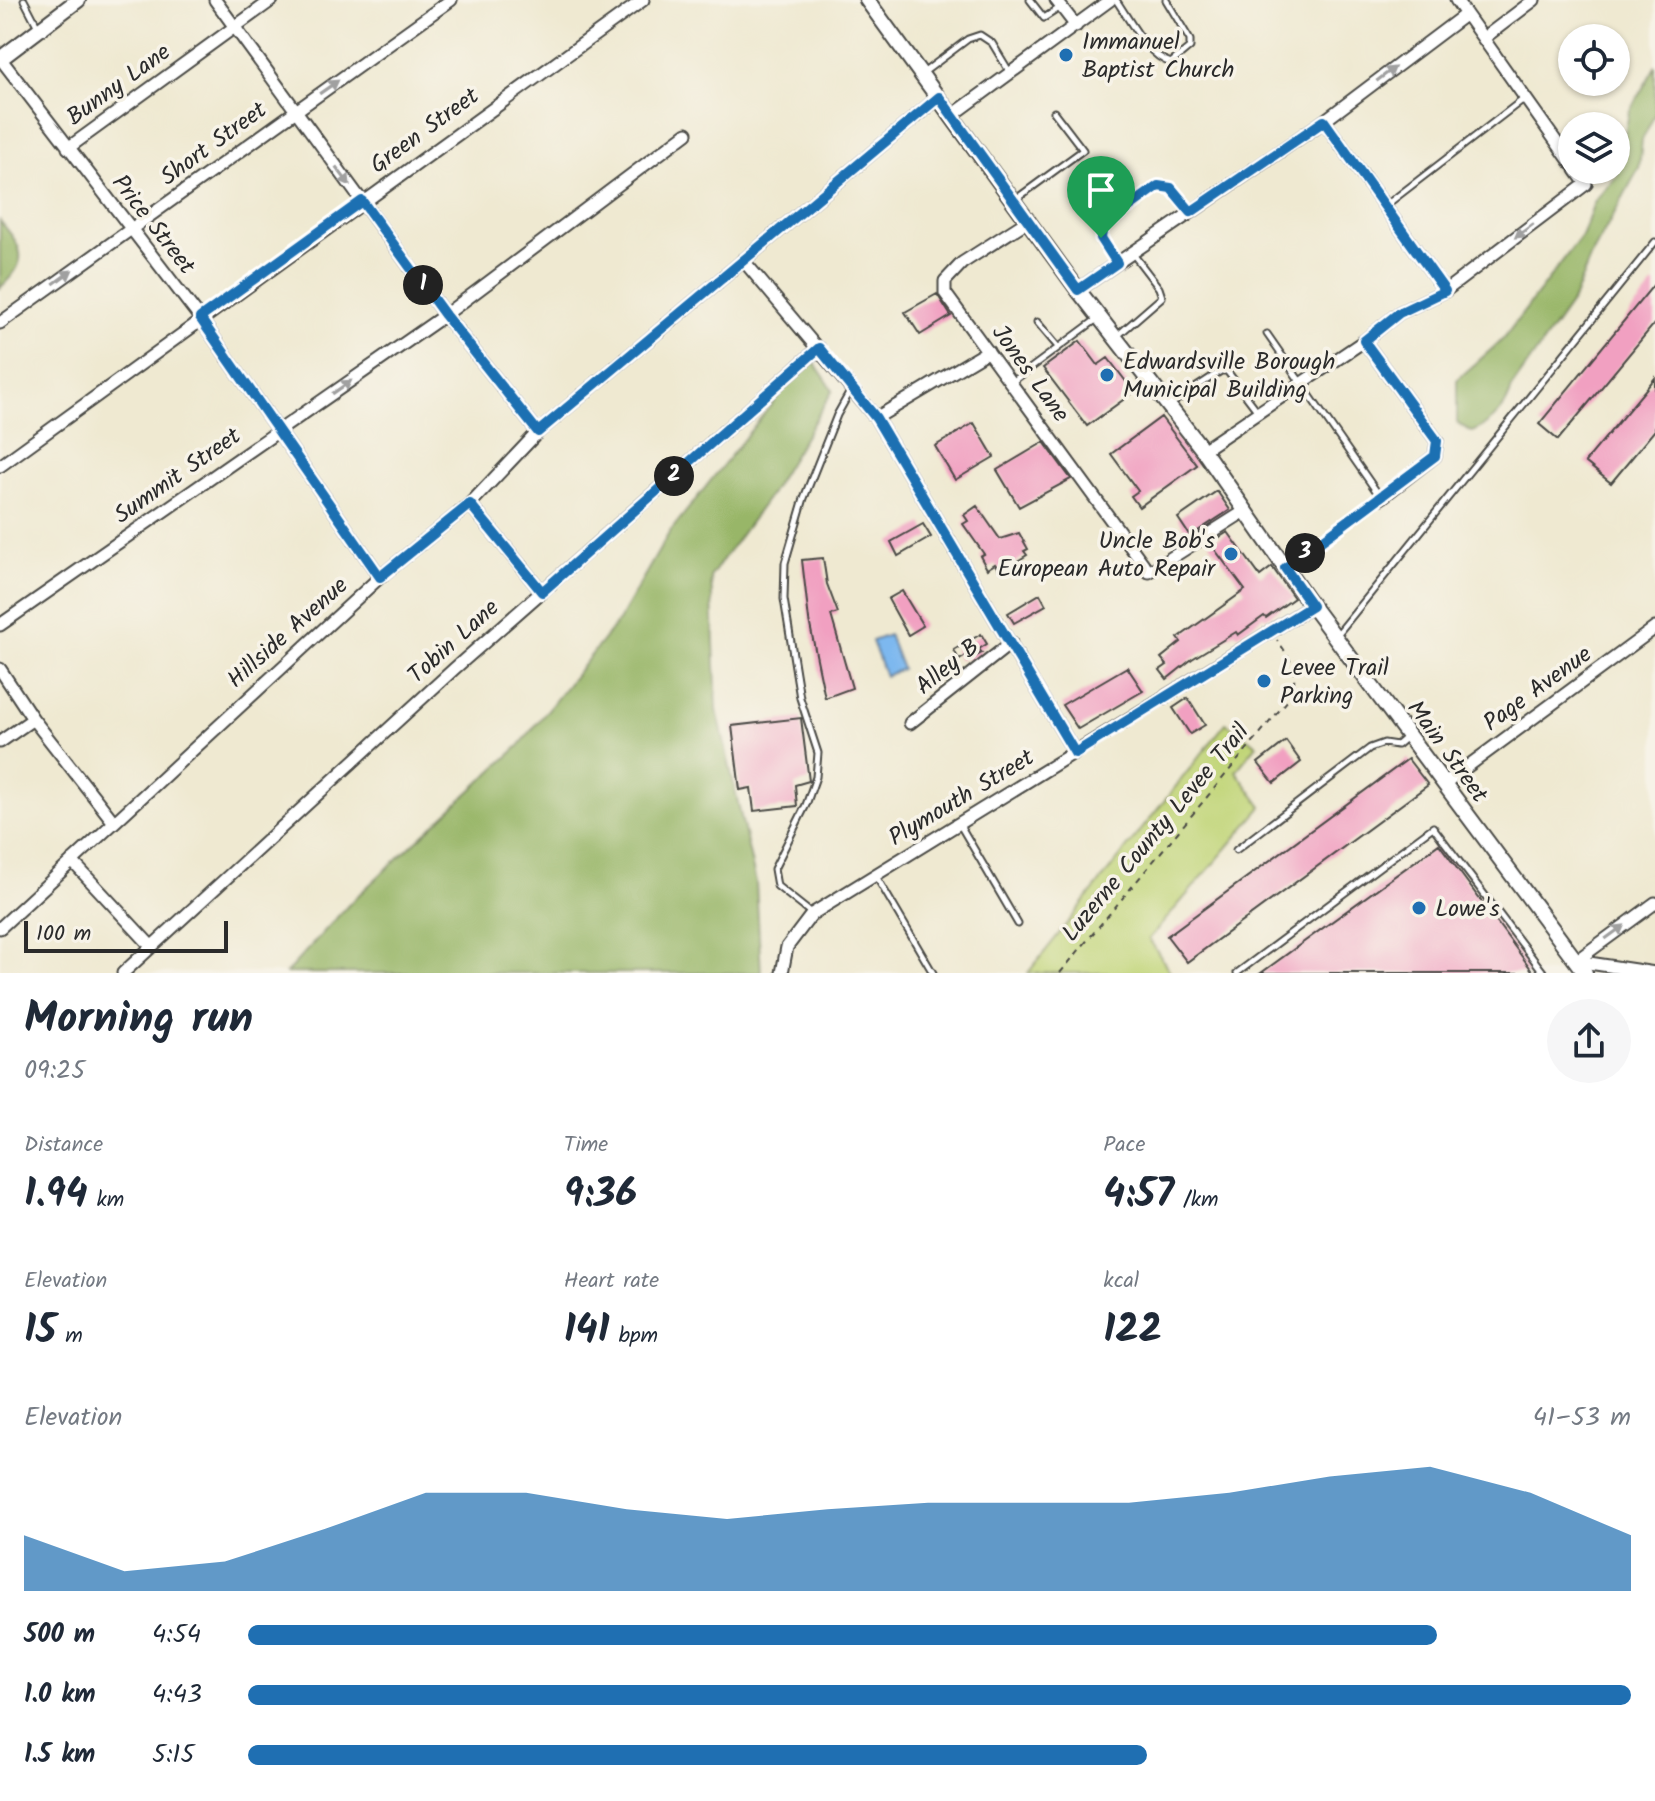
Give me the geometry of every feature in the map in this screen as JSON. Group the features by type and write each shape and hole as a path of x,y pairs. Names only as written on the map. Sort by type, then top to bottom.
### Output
{"street":[{"path":"0,58 78,0"},
{"path":"215,0 445,315 538,432"},
{"name":"Bunny Lane","path":"68,148 272,0"},
{"name":"Short Street","path":"0,323 451,0"},
{"name":"Green Street","path":"0,466 200,318 643,0"},
{"name":"Main Street","path":"867,0 1016,200 1078,290 1203,450 1312,606 1580,967"},
{"path":"953,115 1113,0"},
{"path":"1456,0 1558,144"},
{"path":"1484,38 1534,0"},
{"path":"1058,3 1076,26"},
{"path":"1078,290 1324,121 1466,14"},
{"name":"Price Street","path":"0,58 129,230 200,318 380,577"},
{"name":"Hillside Avenue","path":"0,928 380,577 470,504 538,432 939,97"},
{"path":"1324,121 1445,291"},
{"name":"Summit Street","path":"0,625 445,315 687,133"},
{"path":"1203,450 1364,341 1399,313 1445,291 1586,184"},
{"name":"Jones Lane","path":"1029,220 962,263 945,281 945,293 1149,572 1245,511"},
{"path":"743,260 876,418 1075,753"},
{"path":"1364,341 1437,441 1435,456 1381,498"},
{"name":"Tobin Lane","path":"123,973 542,592 819,348"},
{"path":"876,418 988,351"},
{"path":"470,504 542,592"},
{"name":"Plymouth Street","path":"782,973 787,947 812,914 1270,629 1312,606"},
{"name":"Page Avenue","path":"1445,783 1655,628"},
{"name":"Alley B","path":"910,723 1011,643"},
{"path":"0,669 33,719 113,821"},
{"path":"0,742 33,719"},
{"path":"72,861 151,946"},
{"path":"1580,967 1655,903"},
{"path":"1580,967 1655,973"}],"lane":[{"path":"24,0 39,30"},
{"path":"1030,0 1044,18 1058,3"},
{"path":"1113,0 1160,60 1171,63 1190,47 1190,40 1166,0"},
{"path":"922,74 968,39 980,35 992,43 1010,73"},
{"path":"1385,206 1525,97"},
{"path":"1016,200 1083,150 1054,112"},
{"path":"1117,263 1101,238 1103,226 1158,186 1171,188 1191,212"},
{"path":"1336,637 1655,242"},
{"path":"1115,337 1162,297 1159,288 1132,253"},
{"path":"1011,383 1099,317"},
{"path":"1037,322 1058,347"},
{"path":"1267,334 1381,498 1285,568"},
{"path":"1169,406 1221,371 1227,371 1259,413"},
{"path":"812,914 777,886 774,869 806,805 816,777 818,753 800,698 784,599 785,563 804,498 837,415 852,388"},
{"path":"1236,850 1370,748 1384,743 1397,745 1409,735"},
{"path":"959,824 1018,924"},
{"path":"1237,973 1433,827 1544,973"},
{"path":"875,875 933,973"}],"path":[{"name":"Luzerne County Levee Trail","path":"1060,973 1288,700 1295,687 1293,662 1270,629"}],"green space":[{"path":"1655,67 1655,114 1642,140 1639,168 1590,258 1573,300 1512,387 1503,408 1486,425 1472,432 1457,423 1457,380 1503,339 1583,234 1594,202 1609,184 1630,184 1629,112"},
{"path":"0,221 15,240 20,255 16,270 0,288"},
{"path":"810,356 833,390 771,493 711,576 717,710 756,883 761,973 286,973 352,901 519,746 619,620 669,533"},
{"path":"1226,723 1257,745 1236,771 1262,807 1149,939 1171,973 1028,973"}],"water":[{"path":"889,635 902,669 885,676 872,641"}],"building":[{"path":"1655,283 1655,323 1558,440 1539,424"},
{"path":"937,294 951,316 920,335 905,312"},
{"path":"1080,341 1098,365 1108,358 1134,392 1087,426 1043,368"},
{"path":"1655,378 1655,430 1611,483 1585,462"},
{"path":"1161,417 1197,465 1139,507 1131,496 1138,491 1111,454"},
{"path":"974,423 994,457 955,480 935,446"},
{"path":"1044,442 1071,479 1019,507 997,470"},
{"path":"1217,491 1230,510 1190,536 1178,518"},
{"path":"977,506 1000,539 1019,533 1028,549 1024,551 1027,555 1000,572 995,564 987,569 980,556 984,554 963,524 968,521 964,515"},
{"path":"923,524 931,537 898,556 891,542"},
{"path":"1228,532 1260,576 1272,567 1294,598 1238,635 1236,632 1192,659 1167,679 1160,670 1167,665 1161,658 1181,642 1178,638 1245,590 1210,543"},
{"path":"823,558 827,584 838,613 831,615 852,688 825,698 809,620 802,560"},
{"path":"902,591 923,626 908,635 888,599"},
{"path":"1040,594 1046,605 1014,623 1008,613"},
{"path":"981,634 987,644 979,649 982,653 969,660 966,656 959,660 954,650"},
{"path":"1127,667 1143,691 1078,729 1062,705"},
{"path":"1188,698 1205,725 1190,734 1173,708"},
{"path":"801,718 809,781 795,785 797,806 754,811 751,788 740,790 732,726"},
{"path":"1286,741 1301,762 1274,783 1258,763"},
{"path":"1408,759 1428,785 1187,962 1167,936"},
{"name":"Lowe's","path":"1439,844 1534,973 1261,973"}],"place":[{"name":"Immanuel Baptist Church","path":"1066,55"},
{"name":"Edwardsville Borough Municipal Building","path":"1107,375"},
{"name":"Uncle Bob's European Auto Repair","path":"1231,554"},
{"name":"Levee Trail Parking","path":"1264,681"},
{"name":"Lowe's","path":"1419,908"}],"route":[{"path":"939,97 1078,290 1117,263 1101,238 1103,226 1158,186 1171,188 1191,212 1324,121 1445,291 1399,313 1364,341 1437,441 1435,456 1285,568 1312,606 1270,629 1075,753 876,418 819,348 542,592 470,504 380,577 200,318 362,201 445,315 538,432 939,97"}]}
